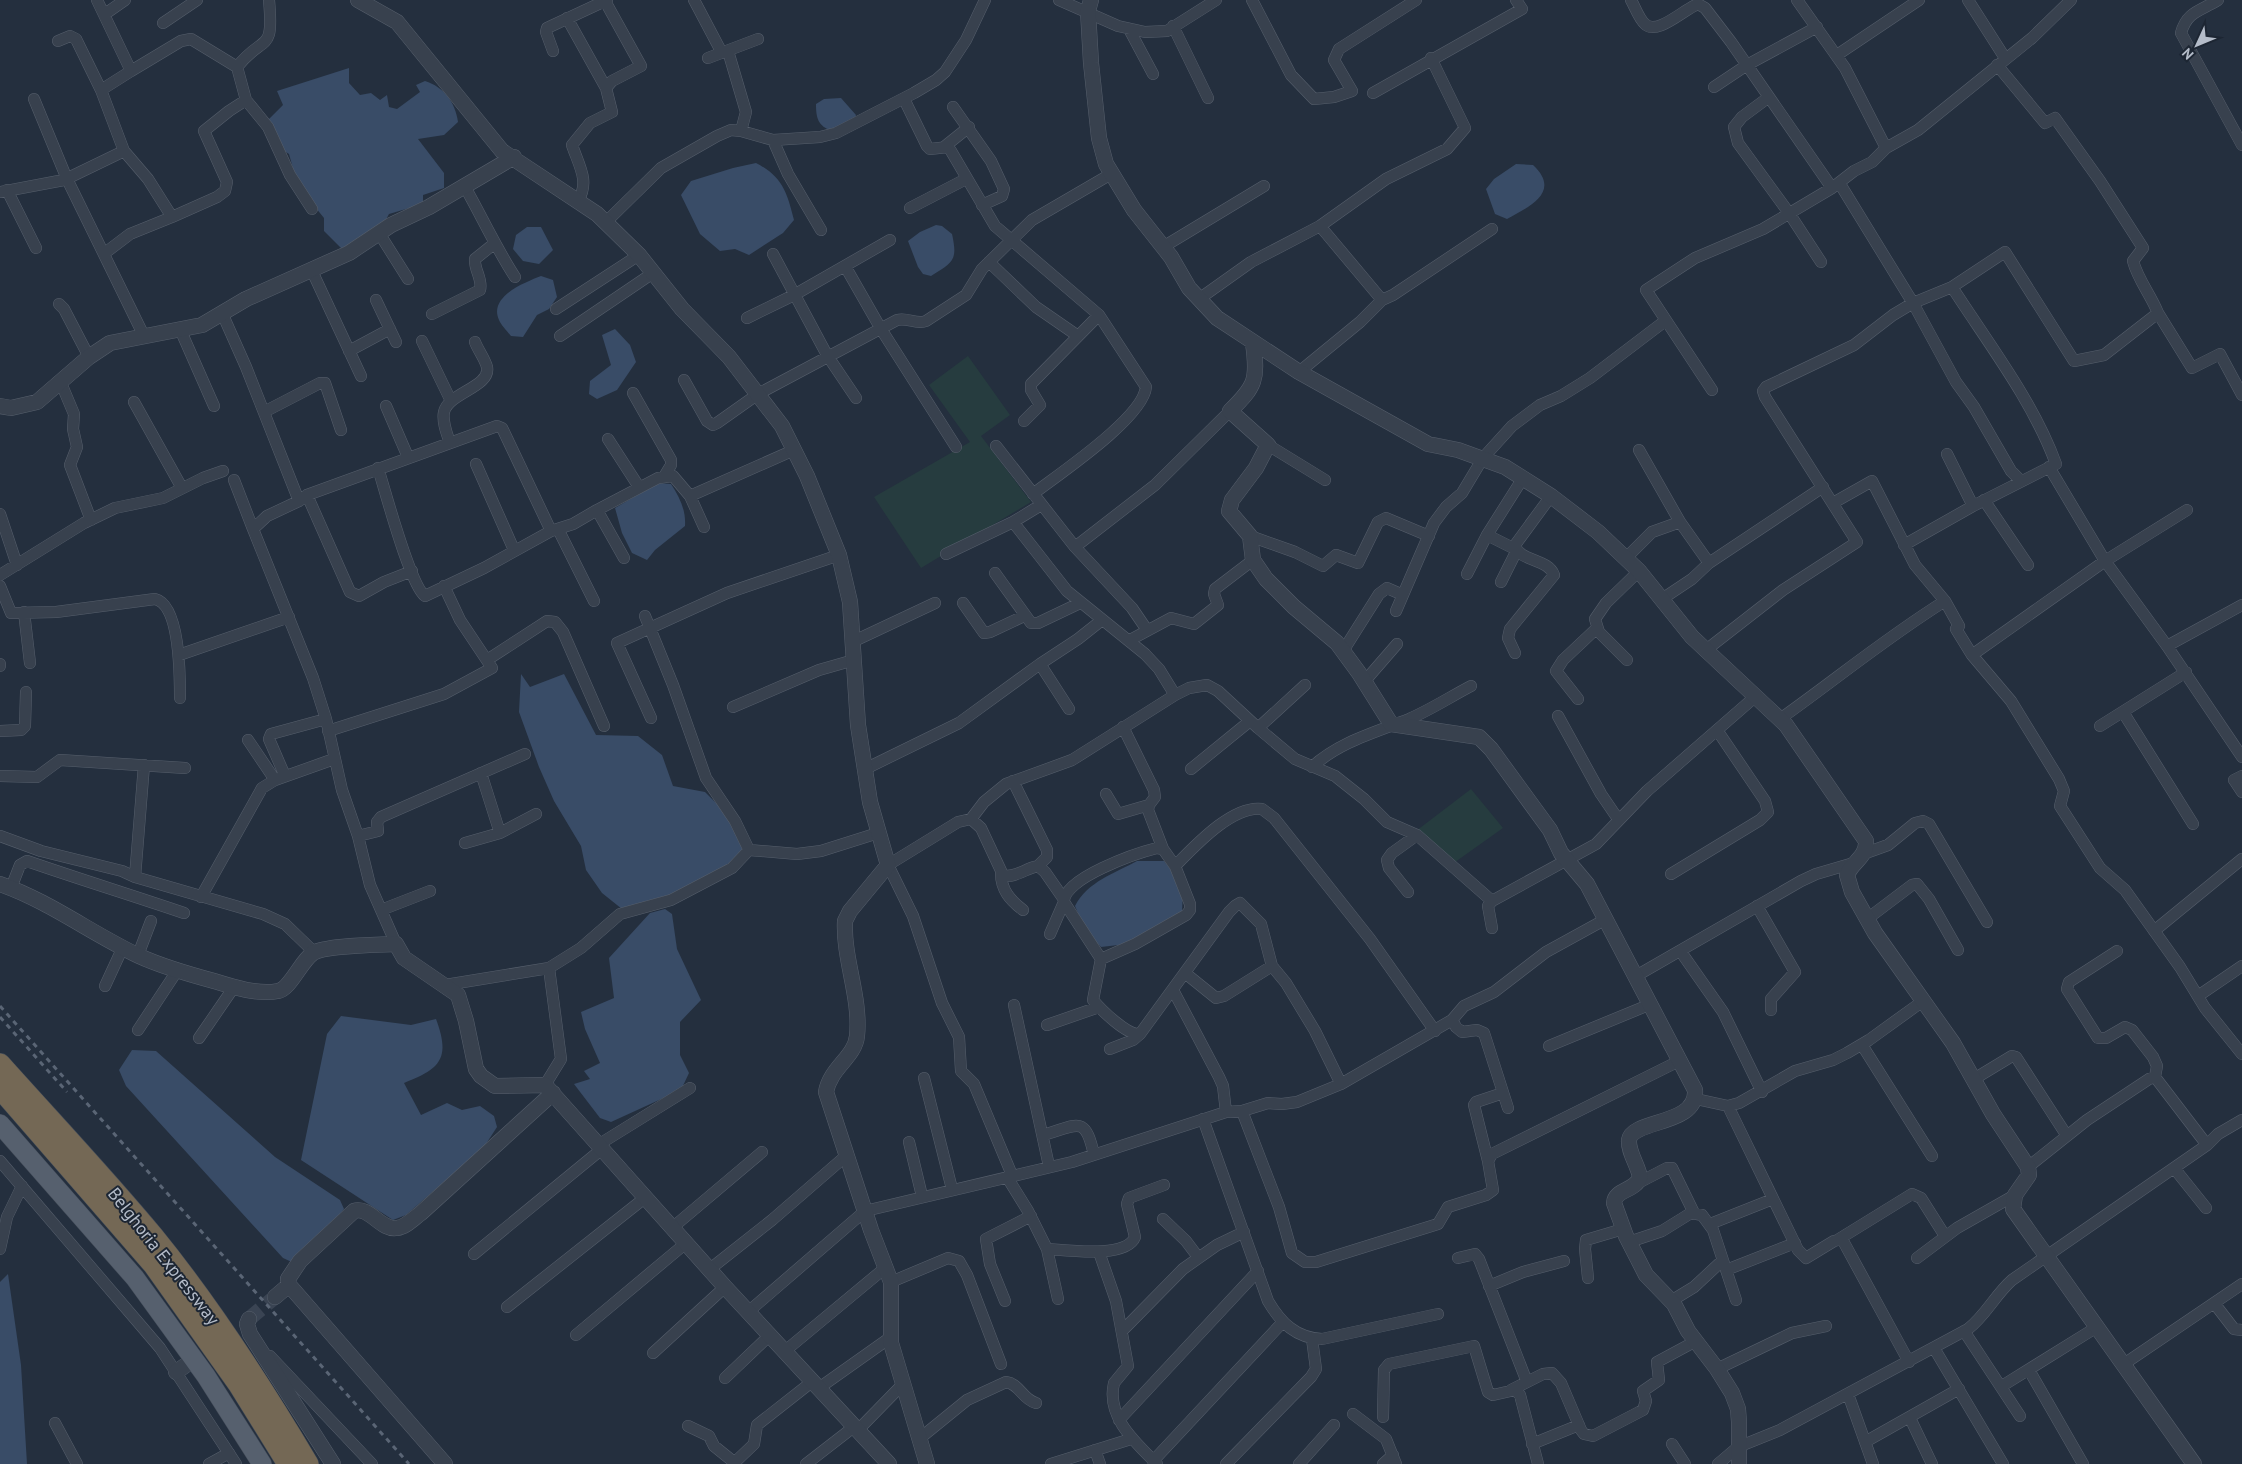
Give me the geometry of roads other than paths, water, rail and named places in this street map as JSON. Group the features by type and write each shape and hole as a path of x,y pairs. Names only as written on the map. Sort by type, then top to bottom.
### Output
{"highway":[{"name":"Belghoria Expressway","path":"0,1064 113,1190 190,1284 234,1346 308,1464"},
{"name":"Belghoria Expressway","path":"0,1088 153,1264 240,1385 288,1464"}],"main road":[{"path":"0,1124 135,1278 206,1376 262,1464"}],"street":[{"path":"97,0 131,71"},
{"path":"105,14 125,0"},
{"path":"163,23 197,0"},
{"path":"237,68 269,38 271,30 269,0"},
{"path":"358,0 397,22 502,151 514,157 606,222 639,255 682,309 729,357 782,426 839,555 850,602 858,725 878,833 888,865 913,916 942,1002 960,1036 961,1071 974,1084 1009,1176 1047,1249 1058,1299"},
{"path":"553,51 546,32 547,28 606,0 641,66 612,82 606,88"},
{"path":"694,0 725,52 746,112 741,131"},
{"path":"606,222 661,168 717,136 732,130 773,140 807,139 836,133 904,99 936,80 945,72 966,40 985,0"},
{"path":"1059,0 1090,6 1118,26 1145,32 1167,31 1216,0"},
{"path":"1252,0 1291,75 1314,99 1334,97 1352,91 1334,60 1339,49 1416,0"},
{"path":"1373,93 1431,58 1522,9 1516,0"},
{"path":"1630,0 1644,24 1650,28 1658,28 1690,7 1698,4 1705,8 1836,186 1913,303 1956,382 2012,471 2022,481"},
{"path":"1797,0 1837,55 1886,148"},
{"path":"1837,55 1919,0"},
{"path":"1968,0 2001,62 2045,123 2056,118 2143,248 2133,260 2136,272 2153,300 2158,313 2192,368 2220,354 2242,395"},
{"path":"1712,390 1646,290 1695,258 1764,229 1836,186 1854,171 1872,162 1886,148 1918,130 2032,38 2071,0"},
{"path":"2218,0 2192,13 2184,21 2181,33 2242,145"},
{"path":"1090,6 1091,62 1099,138 1110,174 1134,210 1163,247 1188,288 1217,318 1299,372 1428,444 1483,458 1505,467 1551,496 1598,532 1626,558 1639,571 1668,609 1706,650 1780,719 1859,828 1866,841 1866,848 1860,858 1849,869 1847,881 1867,919 1888,954 1953,1042 2028,1167 2029,1175 2016,1195 2013,1208 2046,1258 2194,1464"},
{"path":"567,18 606,88 612,112 590,124 572,145 585,183 585,191 578,201"},
{"path":"1173,26 1208,98"},
{"path":"1714,87 1747,65 1817,27"},
{"path":"1129,28 1153,74"},
{"path":"58,41 70,36 76,38 101,90 124,151 148,179 172,217"},
{"path":"101,90 181,41 191,39 237,68 246,100 268,127 290,174 312,209"},
{"path":"708,58 758,39"},
{"path":"1199,299 1251,262 1320,226 1386,179 1447,149 1465,128 1431,58"},
{"path":"1769,97 1742,117 1734,127 1738,143 1789,213 1821,262"},
{"path":"34,98 67,179 144,336"},
{"path":"904,99 926,146 930,149 944,146 969,127"},
{"path":"105,254 130,234 217,197 225,191 227,182 204,131 246,100"},
{"path":"954,107 990,161 1004,190 1002,196 982,205"},
{"path":"773,140 788,174 821,230"},
{"path":"944,146 951,151 995,226 1099,315 1143,379 1146,387 1146,394 1110,434 1033,494"},
{"path":"36,248 4,191 67,179 124,151"},
{"path":"0,406 11,408 37,402 61,384 89,357 110,343 202,325 246,299 349,253 378,233 464,187 514,157"},
{"path":"684,380 707,421 713,425 758,394 828,355 881,329 902,319 921,323 926,321 966,295 974,285 978,274 1010,239 1048,208 1110,174"},
{"path":"910,208 966,179"},
{"path":"1163,247 1264,186"},
{"path":"464,187 515,277"},
{"path":"1320,226 1382,300"},
{"path":"1299,372 1360,322 1382,300 1393,296 1492,229"},
{"path":"378,233 408,279"},
{"path":"747,318 794,295 890,240"},
{"path":"432,314 480,290 481,286 474,265 475,259 495,243"},
{"path":"1706,650 1783,590 1857,542 1763,391 1766,387 1854,344 1913,303 1952,287 2005,252 2074,361 2104,355 2158,313"},
{"path":"773,254 828,355 856,398"},
{"path":"556,309 639,255"},
{"path":"989,262 1024,296 1078,336"},
{"path":"845,266 881,329 956,447"},
{"path":"312,271 361,376"},
{"path":"560,336 653,273"},
{"path":"1904,545 1984,500 2056,464 2046,438 1990,343 1952,287"},
{"path":"376,300 396,342"},
{"path":"59,304 64,309 89,357"},
{"path":"222,313 303,498 350,592 359,596 384,582 412,572"},
{"path":"1024,422 1040,405 1031,390 1031,384 1099,315"},
{"path":"1396,611 1440,514 1466,488 1483,458 1523,416 1590,378 1665,321"},
{"path":"180,329 214,406"},
{"path":"349,351 390,329"},
{"path":"422,341 451,401"},
{"path":"450,443 443,419 444,411 451,401 481,381 486,375 487,368 474,342"},
{"path":"1075,547 1155,485 1230,411 1255,382 1256,363 1253,343"},
{"path":"264,412 320,383 325,383 341,430"},
{"path":"61,384 74,414 72,425 77,447 70,460 70,465 91,520"},
{"path":"378,468 412,572 421,592 425,596 484,568 514,550 554,530 573,524 639,487 665,475 671,466 671,460 633,393"},
{"path":"134,402 182,488"},
{"path":"386,406 408,457"},
{"path":"1230,411 1268,445 1325,480"},
{"path":"253,529 267,516 303,498 378,468 497,426 502,428 554,530 594,601"},
{"path":"608,439 639,487"},
{"path":"1268,445 1256,468 1232,500 1229,511 1250,536 1295,552 1322,566 1336,555 1353,563 1358,563 1378,522 1386,518 1429,536"},
{"path":"996,446 1075,547 1122,596 1147,630"},
{"path":"690,496 794,450"},
{"path":"1639,450 1680,522 1709,563"},
{"path":"1946,454 1973,506"},
{"path":"476,464 514,550"},
{"path":"2049,467 2105,561 2238,742 2242,757"},
{"path":"0,575 91,520 115,508 163,498 223,471"},
{"path":"665,475 673,476 690,496 704,527"},
{"path":"1467,574 1487,535 1523,478"},
{"path":"234,480 313,678 326,719 334,759 358,836 370,885 404,958 458,995 466,1021 476,1069 481,1076 495,1086 549,1089 725,1287 889,1464"},
{"path":"1833,503 1872,481 1915,565 1945,601 1959,626 1956,630 1972,655 2011,701 2039,746 2064,791 2060,806 2100,868 2125,890 2198,996 2242,1054"},
{"path":"1662,599 1692,578 1709,563 1823,487"},
{"path":"1501,582 1517,550 1515,545 1518,539 1551,496"},
{"path":"1984,500 2028,565"},
{"path":"946,554 1013,522 1041,505"},
{"path":"597,510 624,558"},
{"path":"1972,655 2105,561 2187,510"},
{"path":"0,514 16,565"},
{"path":"1013,522 1051,573 1080,603 1130,640 1159,669 1175,695"},
{"path":"1626,558 1652,532 1680,522"},
{"path":"1487,535 1547,566 1554,575 1510,629 1508,638 1515,653"},
{"path":"1250,536 1253,560 1273,586 1343,651 1390,724 1479,737 1491,749 1550,830 1562,854 1587,884 1681,1060 1695,1090 1696,1100 1690,1108 1678,1115 1636,1131 1630,1136 1629,1142 1639,1172 1638,1182"},
{"path":"651,718 617,643 727,593 839,555"},
{"path":"1130,640 1171,618 1194,624 1199,621 1218,605 1214,594 1215,589 1253,560"},
{"path":"1627,660 1597,628 1595,619 1598,612 1639,571"},
{"path":"995,573 1030,623 1038,622 1080,603"},
{"path":"0,586 11,613 56,612 155,599 161,600 169,610 179,655 180,698"},
{"path":"328,731 444,694 492,668 460,620 444,586"},
{"path":"1343,651 1379,594 1387,588 1403,595"},
{"path":"1780,719 1835,680 1902,628 1945,601"},
{"path":"852,642 935,603"},
{"path":"963,603 984,633 1024,616"},
{"path":"2167,646 2242,604"},
{"path":"24,612 30,663"},
{"path":"645,616 674,685 706,778 735,821 750,850"},
{"path":"179,655 289,617"},
{"path":"865,769 959,723 1102,620"},
{"path":"487,660 547,621 555,622 563,632 604,726"},
{"path":"1578,699 1556,671 1563,660 1597,628"},
{"path":"1364,682 1397,644"},
{"path":"733,707 811,673 854,660"},
{"path":"1040,664 1070,709"},
{"path":"2100,726 2186,672"},
{"path":"927,1464 894,1360 888,1275 826,1092 828,1079 846,1059 857,1038 856,1000 845,921 850,911 888,865 958,822 971,819 997,790 1013,781 1072,760 1175,695 1200,685 1212,686 1254,725 1295,758 1335,776 1350,786 1387,822 1417,835 1492,901"},
{"path":"1191,769 1254,725 1305,685"},
{"path":"1312,767 1340,748 1390,724 1427,710 1471,686"},
{"path":"0,731 21,730 25,726 26,692"},
{"path":"1492,928 1488,911 1492,901 1596,844 1646,791 1756,696"},
{"path":"2123,712 2194,824"},
{"path":"1558,716 1601,794 1618,819"},
{"path":"280,778 269,739 271,734 326,719"},
{"path":"1106,794 1118,814 1148,804 1155,797 1154,790 1123,728"},
{"path":"1671,874 1760,820 1768,812 1765,801 1717,730"},
{"path":"248,740 280,778"},
{"path":"358,836 378,831 377,822 381,817 525,754"},
{"path":"201,896 259,792 280,778 334,759"},
{"path":"0,776 37,777 60,760 185,768"},
{"path":"135,877 144,765"},
{"path":"481,773 500,833"},
{"path":"2242,776 2234,780 2242,792"},
{"path":"1001,873 1005,876 1010,876 1038,866 1047,857 1047,850 1013,781"},
{"path":"1101,959 1143,939 1186,915 1190,910 1190,904 1175,866 1164,849 1148,810 1148,804"},
{"path":"1175,866 1200,841 1222,824 1248,811 1256,809 1267,812 1370,939 1435,1031"},
{"path":"465,843 500,833 536,814"},
{"path":"971,819 981,828 1001,873 1002,885 1008,896 1023,910"},
{"path":"1636,976 1816,874 1860,858 1888,845 1915,823 1923,821 1929,824 1987,922"},
{"path":"445,985 549,968 581,948 620,914 671,900 732,868 750,850 797,854 821,851 878,833"},
{"path":"1408,892 1389,868 1387,860 1392,853 1417,835"},
{"path":"0,836 41,850 263,914 285,924 314,952"},
{"path":"1050,934 1066,893 1079,881 1107,866 1149,850 1164,849"},
{"path":"2154,931 2242,859"},
{"path":"184,912 116,890 84,882 27,861 20,865 6,886 138,955 177,971 234,987 280,991 287,986 296,972 314,952 331,948 396,944"},
{"path":"1038,866 1046,872 1101,959 1093,998 1099,1006 1132,1034 1140,1034"},
{"path":"116,890 122,872"},
{"path":"1867,919 1912,885 1917,884 1929,899 1958,950"},
{"path":"381,910 430,891"},
{"path":"1110,1049 1133,1040 1140,1034 1237,904 1242,905 1261,924 1272,966 1286,982 1316,1031 1341,1084"},
{"path":"1757,906 1795,972 1771,999 1771,1010"},
{"path":"748,1312 865,1211 1094,1155 1226,1112 1242,1111 1268,1103 1289,1104 1297,1102 1341,1084 1435,1031 1452,1020 1464,1006 1494,992 1546,952 1606,919"},
{"path":"138,955 152,921"},
{"path":"105,986 123,947"},
{"path":"2117,951 2069,982 2067,989 2098,1038 2106,1038 2125,1027 2132,1030 2156,1062 2155,1078 2207,1144"},
{"path":"1681,952 1722,1012 1762,1092"},
{"path":"1185,973 1216,998 1224,996 1272,966"},
{"path":"2198,996 2242,966"},
{"path":"275,1298 289,1285 290,1273 300,1261 349,1214 358,1210 363,1211 390,1227 396,1229 403,1226 421,1213 549,1089 561,1059 549,968"},
{"path":"138,1030 177,971"},
{"path":"199,1038 234,987"},
{"path":"1173,990 1223,1086 1226,1112"},
{"path":"1696,1100 1728,1106 1762,1092 1789,1074 1833,1060 1862,1045 1923,1001"},
{"path":"1549,1046 1651,1004"},
{"path":"1014,1006 1049,1166"},
{"path":"1047,1025 1099,1006"},
{"path":"1452,1020 1462,1032 1477,1030 1484,1032 1508,1108"},
{"path":"1862,1045 1932,1156"},
{"path":"1974,1079 2012,1056 2016,1057 2067,1136"},
{"path":"1488,1161 1489,1157 1496,1151 1681,1060"},
{"path":"924,1078 952,1189"},
{"path":"2028,1167 2116,1100 2149,1079 2155,1078"},
{"path":"474,1254 600,1147 690,1088"},
{"path":"1242,1111 1279,1207 1292,1253 1305,1262 1316,1262 1438,1224 1448,1207 1486,1195 1493,1190 1474,1105 1476,1102 1503,1093"},
{"path":"1728,1106 1802,1257 1806,1258 1912,1194 1921,1198 1945,1236"},
{"path":"1203,1119 1268,1302 1282,1323 1312,1339 1343,1335 1438,1314"},
{"path":"1718,1464 1738,1447 1780,1430 1964,1331 1977,1322 2012,1280 2174,1168 2218,1134 2242,1120"},
{"path":"1043,1135 1082,1126 1089,1133 1094,1155"},
{"path":"909,1142 922,1196"},
{"path":"672,1228 762,1152"},
{"path":"710,1269 772,1220 847,1155"},
{"path":"0,1162 160,1348 181,1369 236,1464"},
{"path":"1694,1213 1672,1168 1668,1168 1638,1182 1614,1199 1626,1235 1646,1275 1671,1301 1696,1341 1718,1369 1732,1393 1738,1409 1739,1464"},
{"path":"2174,1168 2206,1208"},
{"path":"1047,1249 1099,1252 1132,1242 1135,1237 1127,1204 1128,1198 1164,1185"},
{"path":"0,1249 6,1217 22,1186"},
{"path":"1918,1258 1945,1236 2016,1195"},
{"path":"507,1307 646,1197"},
{"path":"1710,1224 1773,1199"},
{"path":"1588,1278 1586,1240 1662,1232 1687,1215 1694,1213 1702,1216 1710,1224 1736,1300"},
{"path":"1005,1302 990,1264 986,1239 1031,1216"},
{"path":"1162,1218 1186,1241 1198,1257"},
{"path":"1122,1331 1198,1257 1244,1232"},
{"path":"1839,1238 1845,1242 1909,1362"},
{"path":"576,1335 686,1243"},
{"path":"1671,1301 1724,1265 1795,1243"},
{"path":"1099,1252 1116,1301 1128,1366 1114,1383 1113,1388 1119,1420 1131,1438 1155,1462 1282,1323"},
{"path":"1458,1258 1475,1254 1527,1382"},
{"path":"785,1351 888,1275 948,1258 959,1261 1001,1364"},
{"path":"1489,1286 1523,1272 1564,1261"},
{"path":"1119,1420 1258,1271"},
{"path":"2124,1364 2242,1284"},
{"path":"289,1285 445,1464"},
{"path":"653,1353 725,1287"},
{"path":"2214,1303 2234,1329 2242,1330"},
{"path":"235,1329 249,1319 247,1328 332,1464"},
{"path":"1718,1369 1792,1333 1826,1326"},
{"path":"2002,1386 2097,1327"},
{"path":"1964,1331 2020,1416"},
{"path":"725,1378 770,1335"},
{"path":"688,1426 709,1436 714,1446 734,1463 754,1444 757,1425 891,1337"},
{"path":"1226,1464 1316,1369 1312,1339"},
{"path":"254,1340 372,1464"},
{"path":"1383,1418 1384,1370 1389,1364 1471,1346 1476,1348 1488,1392 1493,1394 1511,1390 1548,1373 1557,1377 1584,1434 1593,1436 1644,1410 1646,1401 1643,1391 1659,1380 1657,1362 1696,1341"},
{"path":"1934,1348 2003,1464"},
{"path":"2029,1370 2084,1464"},
{"path":"919,1439 967,1400 1006,1382 1016,1386 1026,1399 1036,1403"},
{"path":"806,1464 856,1428 902,1385"},
{"path":"1865,1442 1959,1389"},
{"path":"1511,1390 1517,1392 1522,1399 1538,1464"},
{"path":"1848,1394 1873,1464"},
{"path":"1353,1414 1381,1434 1394,1459 1383,1464"},
{"path":"1910,1418 1932,1464"},
{"path":"55,1422 77,1464"},
{"path":"1299,1464 1334,1425"},
{"path":"1532,1444 1579,1425"},
{"path":"1051,1464 1131,1438"},
{"path":"1672,1444 1685,1464"},
{"path":"1095,1450 1100,1464"},
{"path":"209,1464 229,1453"}],"water":[{"path":"349,68 349,83 360,95 371,93 380,100 387,95 389,107 397,109 420,92 416,85 425,81 432,84 448,96 458,122 444,135 418,139 444,173 444,188 423,195 423,204 389,214 383,225 342,249 324,231 324,218 298,186 289,154 281,149 268,120 283,105 277,91"},
{"path":"841,98 856,115 854,121 832,131 824,127 819,121 816,104 824,99"},
{"path":"756,163 765,168 778,180 786,194 794,220 783,233 749,255 735,249 720,251 700,234 681,195 691,181"},
{"path":"1516,164 1533,165 1541,175 1544,183 1543,191 1533,204 1507,219 1495,214 1486,189 1494,179"},
{"path":"936,225 942,226 952,234 954,255 949,264 931,276 923,274 918,267 908,241 920,232"},
{"path":"527,227 541,227 553,250 539,264 523,261 513,249 516,235"},
{"path":"541,276 553,280 557,297 549,309 537,315 523,337 511,336 499,320 497,311 499,304 510,291"},
{"path":"615,329 630,345 636,362 617,390 597,399 589,394 590,381 611,365 602,335"},
{"path":"658,483 671,484 682,504 685,526 655,550 647,560 632,553 622,533 615,508"},
{"path":"521,674 530,687 564,674 596,735 638,736 662,755 673,786 705,792 723,810 742,837 745,854 702,881 655,902 622,909 602,893 586,870 581,846 554,801 539,767 519,712"},
{"path":"1137,861 1164,861 1179,884 1182,896 1182,911 1127,944 1101,947 1085,930 1075,906 1094,884"},
{"path":"665,909 672,914 677,949 701,1000 680,1022 680,1055 689,1073 681,1090 611,1122 600,1118 574,1084 590,1079 584,1071 600,1063 585,1029 581,1012 614,998 609,958 650,913"},
{"path":"341,1016 411,1025 436,1019 442,1044 442,1053 439,1061 426,1073 404,1083 421,1115 447,1103 462,1110 480,1106 494,1116 497,1127 484,1147 406,1215 393,1220 301,1160 327,1034"},
{"path":"132,1050 156,1051 275,1157 340,1200 344,1209 303,1259 296,1264 283,1258 126,1086 119,1070"},
{"path":"8,1274 21,1365 27,1464 0,1464 0,1282"}],"tunnel":[{"path":"249,1319 275,1297"}],"railway":[{"path":"0,1006 409,1464"},
{"path":"0,1017 67,1092"}]}
